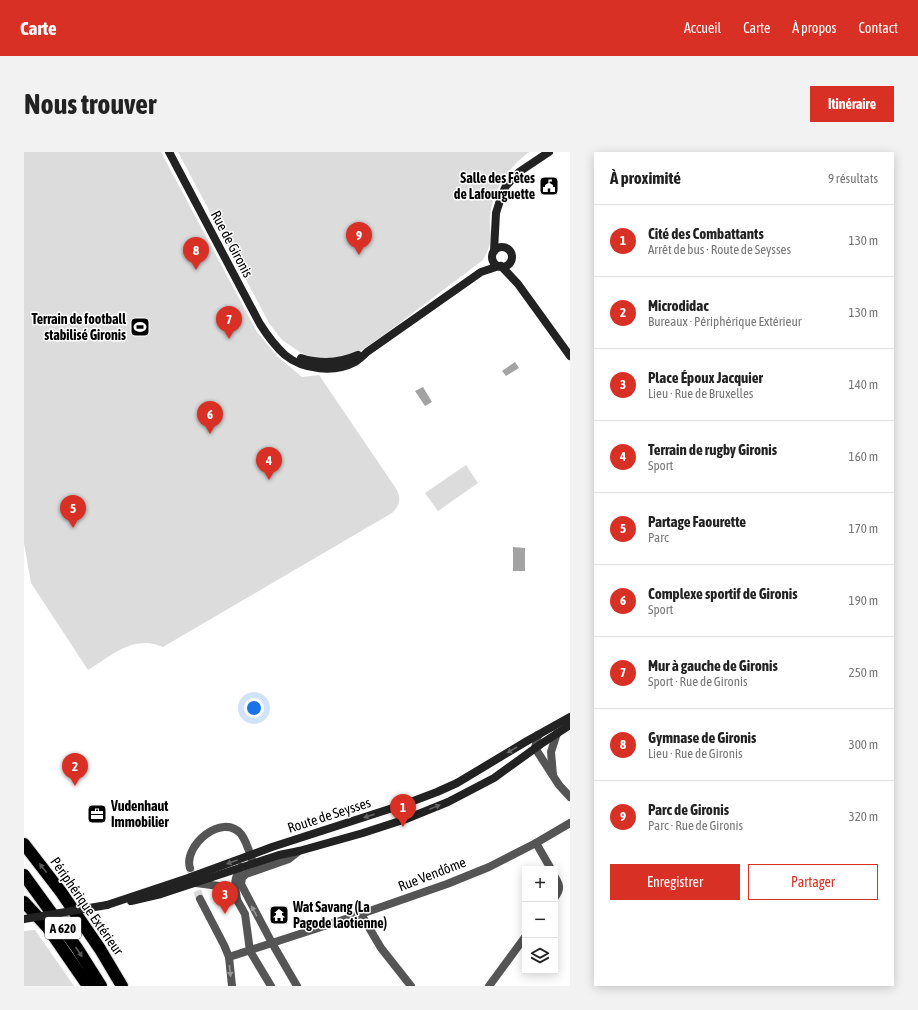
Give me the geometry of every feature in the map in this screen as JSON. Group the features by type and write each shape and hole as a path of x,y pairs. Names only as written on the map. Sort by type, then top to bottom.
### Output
{"highway":[{"name":"Périphérique Extérieur","path":"24,844 61,892 100,949 122,986"},
{"name":"A 620","path":"24,875 77,948 101,986"},
{"path":"24,902 48,928 88,986"}],"main road":[{"name":"Rue de Gironis","path":"169,152 266,334 276,345 302,359 320,362 343,360 367,352 480,272 507,265 511,261"},
{"path":"549,152 519,172 506,186 498,204 496,213 493,261 518,284 570,356"},
{"path":"496,232 512,255 511,261 513,272 518,284"},
{"path":"493,252 499,247 505,247"},
{"name":"Rue de Gironis","path":"480,272 493,252"},
{"name":"Route de Seysses","path":"24,919 143,899 241,867 272,847 408,803 457,783 570,717"},
{"name":"Route de Seysses","path":"107,905 188,878 252,859 298,852 406,819 448,802 494,778 570,725"}],"street":[{"path":"553,776 551,752 557,733"},
{"path":"538,735 535,748 558,785 570,797"},
{"name":"Rue Vendôme","path":"229,957 447,884 536,843 570,823"},
{"path":"190,868 188,864 198,841 208,832 221,827 234,829 241,834 252,859"},
{"path":"536,843 549,866"},
{"path":"296,986 241,884 242,878 246,874 289,859 298,852"},
{"path":"237,900 234,883 236,875 241,867"},
{"path":"196,882 219,886 227,890 237,900 245,914 250,951 271,986"},
{"path":"558,882 560,885 558,893"},
{"path":"200,899 229,957 232,986"},
{"path":"361,914 382,948 411,986"},
{"path":"489,986 524,938"}],"shaded area":[{"path":"24,152 161,152 257,332 277,356 302,377 319,375 397,490 399,497 398,505 392,513 163,647 142,643 133,645 115,653 88,670 31,583 24,543"},
{"path":"178,152 529,152 514,165 502,180 494,198 491,208 490,243 483,260 359,352 338,358 321,359 303,354 282,340 269,323"},
{"path":"515,362 519,368 506,376 502,371"},
{"path":"423,387 432,402 425,406 415,391"},
{"path":"466,465 478,483 438,511 425,493"},
{"path":"513,547 525,548 525,571 513,571"},
{"path":"35,930 74,986 24,986 24,931"}],"tunnel":[{"path":"190,868 200,899"}],"place":[{"name":"Salle des Fêtes de Lafourguette","path":"549,186"},
{"name":"Parc de Gironis","path":"359,255"},
{"name":"Gymnase de Gironis","path":"196,270"},
{"name":"Terrain de football stabilisé Gironis","path":"140,327"},
{"name":"Mur à gauche de Gironis","path":"229,339"},
{"name":"Complexe sportif de Gironis","path":"210,434"},
{"name":"Terrain de rugby Gironis","path":"269,480"},
{"name":"Partage Faourette","path":"73,528"},
{"name":"Microdidac","path":"75,786"},
{"name":"Vudenhaut Immobilier","path":"97,814"},
{"name":"Cité des Combattants","path":"403,827"},
{"name":"Place Époux Jacquier","path":"225,914"},
{"name":"Wat Savang (La Pagode laotienne)","path":"279,915"}]}
